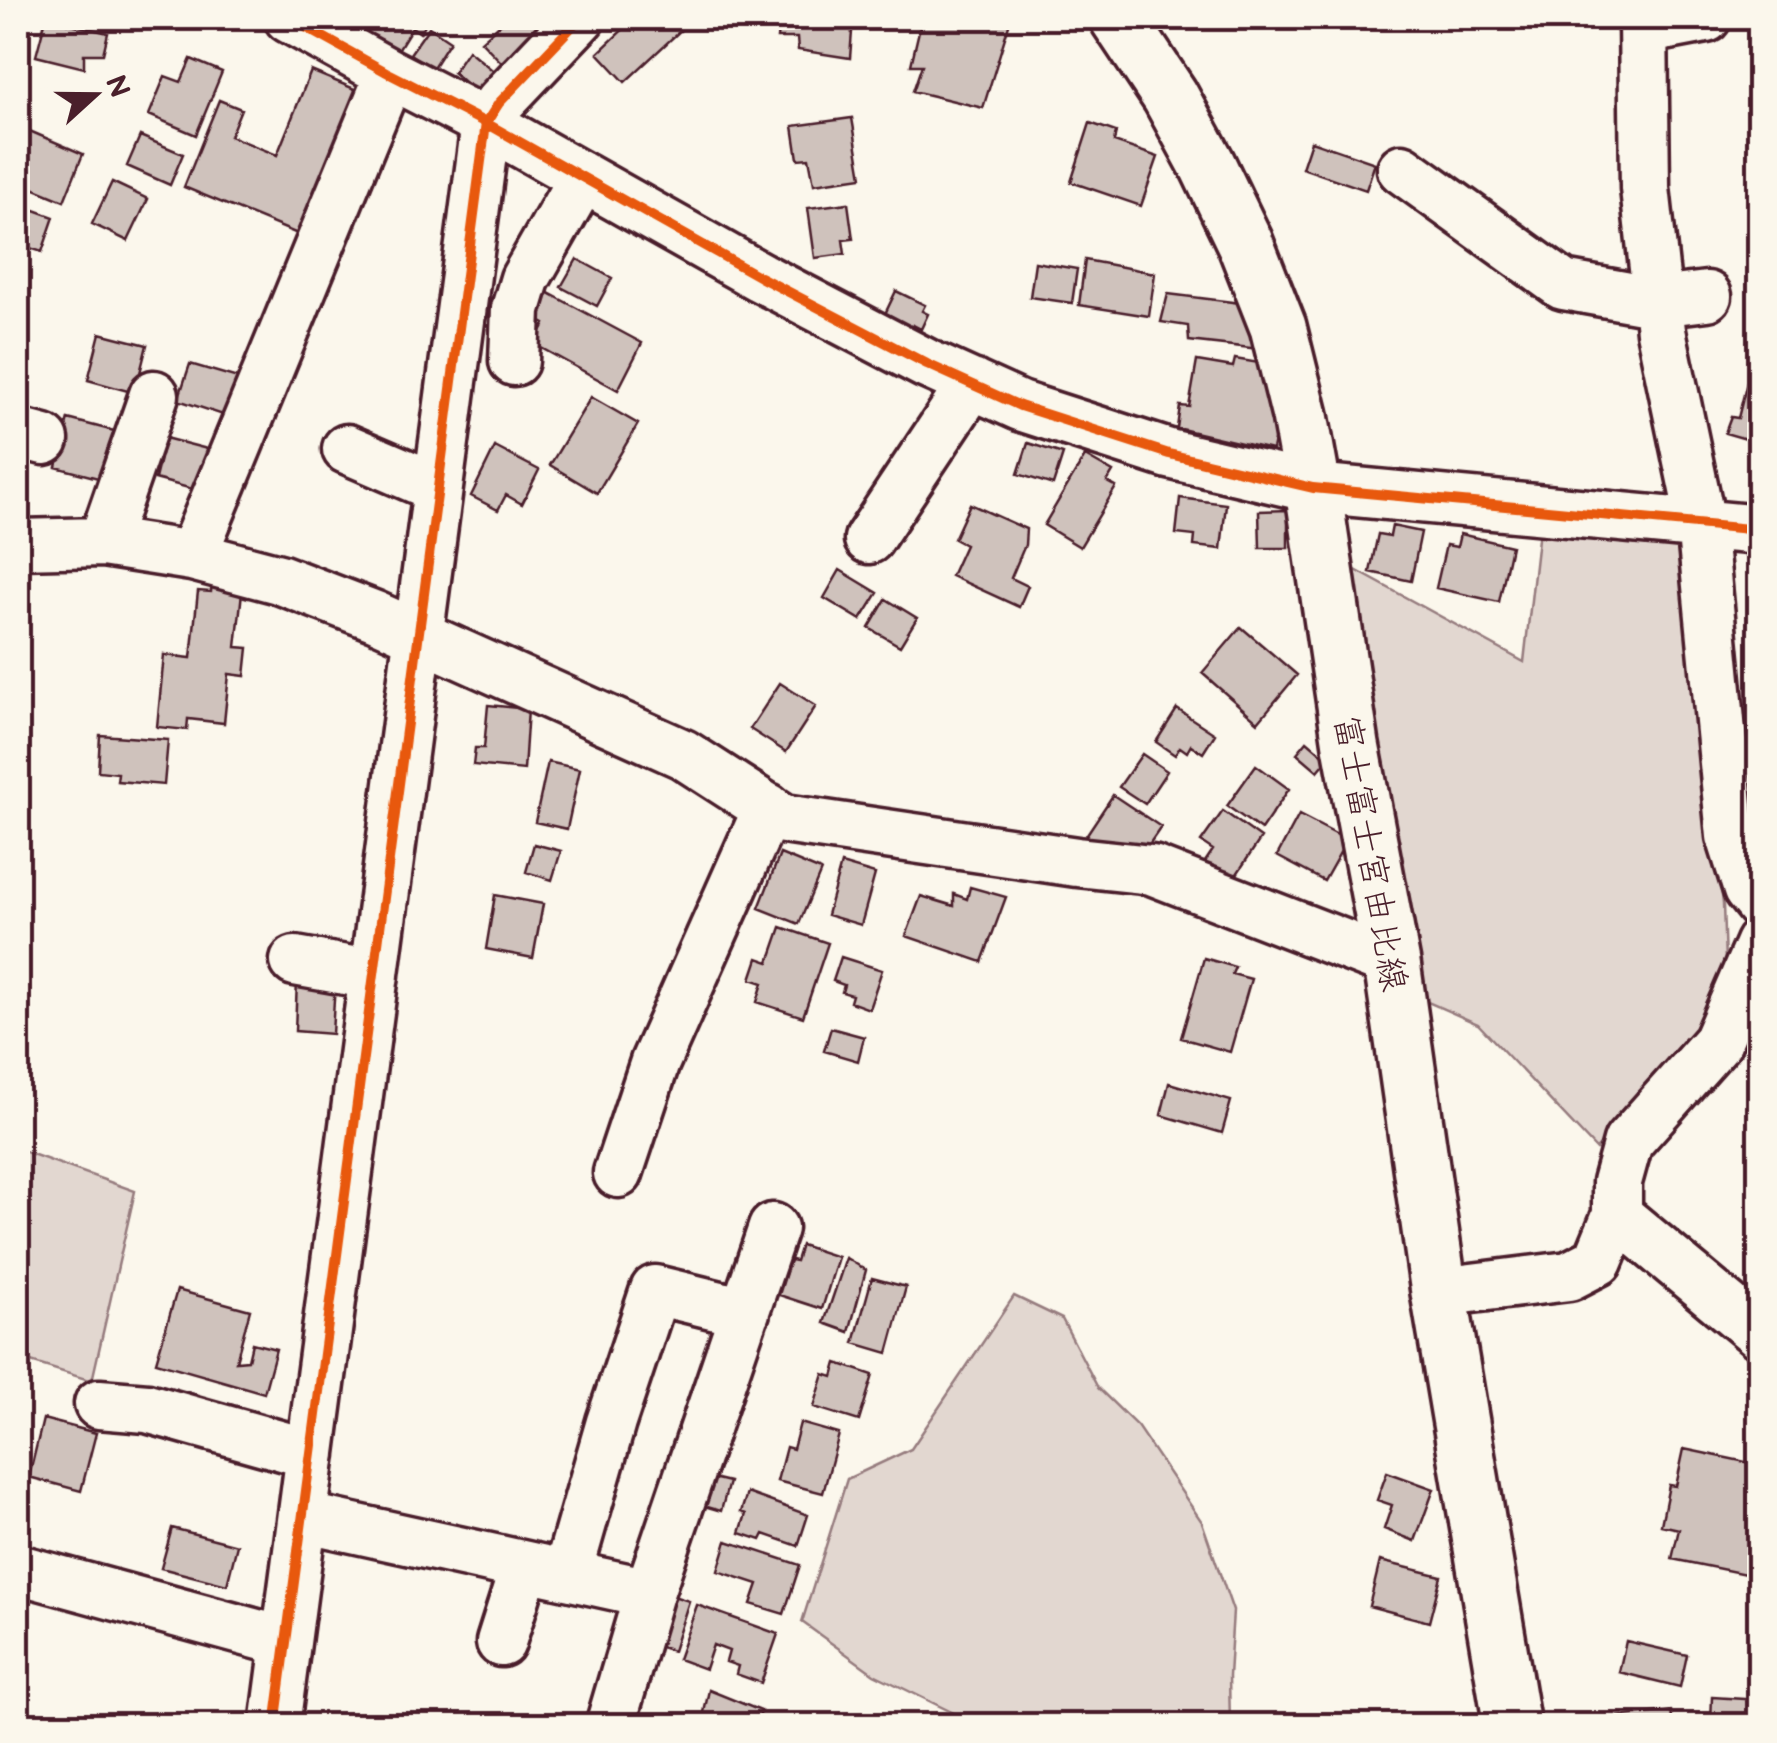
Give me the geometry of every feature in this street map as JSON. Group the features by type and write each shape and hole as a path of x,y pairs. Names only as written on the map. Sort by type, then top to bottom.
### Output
{"main road":[{"name":"富士富士宮由比線","path":"1118,18 1170,96 1245,243 1278,327 1300,416 1351,745 1392,963 1439,1292 1512,1726"}],"street":[{"path":"288,18 486,123 760,277 926,364 1020,406 1169,454 1314,488 1760,530"},
{"path":"275,1726 486,123 580,18"},
{"path":"1706,18 1643,24 1645,188 1661,332 1701,523 1731,836 1748,890 1760,905"},
{"path":"192,556 390,74"},
{"path":"1402,169 1563,285 1658,302 1707,296"},
{"path":"514,361 516,309 525,279 582,179"},
{"path":"869,539 972,384"},
{"path":"103,542 154,395"},
{"path":"348,448 438,488"},
{"path":"18,544 103,542 192,556 279,579 418,635 683,754 784,818 1152,870 1392,963"},
{"path":"618,1173 655,1062 768,808"},
{"path":"1439,1292 1569,1276 1598,1261 1617,1215 1617,1182 1628,1142 1718,1042 1760,943"},
{"path":"295,961 374,976"},
{"path":"1617,1215 1760,1334"},
{"path":"610,1726 648,1593 773,1228"},
{"path":"501,1642 546,1570 611,1422 655,1290 745,1312"},
{"path":"98,1404 147,1408 311,1454"},
{"path":"302,1517 648,1593"},
{"path":"18,1570 286,1642"}],"shaded area":[{"path":"1540,521 1683,541 1723,904 1726,993 1692,1049 1596,1149 1478,1024 1407,993 1350,567 1524,662"},
{"path":"18,1149 135,1191 92,1381 18,1358"},
{"path":"1014,1296 1062,1319 1098,1388 1137,1426 1202,1522 1233,1611 1230,1725 974,1725 874,1674 802,1622 847,1479 911,1449"}],"building":[{"path":"46,18 108,33 103,54 84,54 84,68 36,56"},
{"path":"361,18 429,18 420,33 412,27 396,53 355,27"},
{"path":"507,18 551,18 504,65 481,41"},
{"path":"635,18 670,18 681,30 625,82 598,53"},
{"path":"779,18 853,18 850,58 798,50 797,38 777,38"},
{"path":"922,18 1011,18 983,108 913,91 922,65 911,65"},
{"path":"429,27 450,41 432,69 410,54"},
{"path":"468,50 496,73 486,86 472,89 453,72"},
{"path":"191,59 222,72 196,135 149,115 165,76 181,82"},
{"path":"311,71 357,90 337,141 343,143 305,237 184,187 219,100 241,109 230,136 277,155"},
{"path":"852,118 862,177 814,184 809,158 798,159 793,126"},
{"path":"1090,123 1116,132 1114,142 1158,157 1141,206 1071,182"},
{"path":"18,126 83,154 64,201 18,182"},
{"path":"140,136 183,154 170,185 127,166"},
{"path":"1311,141 1375,163 1366,190 1302,168"},
{"path":"112,182 148,199 128,241 92,224"},
{"path":"848,203 853,239 843,240 845,254 815,258 808,208"},
{"path":"18,204 54,217 42,252 18,244"},
{"path":"577,259 612,278 597,306 561,287"},
{"path":"1085,260 1155,273 1149,316 1079,305"},
{"path":"1035,262 1077,269 1072,303 1030,297"},
{"path":"896,291 925,305 922,311 928,314 921,329 913,325 911,329 884,316"},
{"path":"547,292 642,343 618,390 534,344 545,324 533,317"},
{"path":"1168,294 1248,304 1260,349 1189,341 1188,326 1161,322"},
{"path":"100,333 147,345 135,393 88,380"},
{"path":"1235,359 1265,364 1278,421 1272,450 1177,428 1180,406 1189,407 1197,361 1233,367"},
{"path":"190,364 238,378 226,416 178,400"},
{"path":"1751,366 1760,369 1760,443 1725,433 1731,417 1738,418"},
{"path":"591,397 638,424 597,493 550,465"},
{"path":"68,419 114,431 102,479 56,467"},
{"path":"165,438 211,450 200,491 155,479"},
{"path":"1028,443 1063,454 1053,485 1018,474"},
{"path":"495,447 539,470 522,504 506,495 498,510 471,496"},
{"path":"1085,456 1113,472 1107,482 1116,487 1080,547 1044,525"},
{"path":"1180,498 1226,504 1221,549 1194,546 1195,536 1176,534"},
{"path":"970,504 1026,529 1025,545 1011,578 1028,586 1019,607 951,576 965,545 954,539"},
{"path":"1288,510 1288,548 1260,548 1259,511"},
{"path":"1392,526 1421,532 1411,581 1370,572 1378,534 1390,536"},
{"path":"1460,534 1511,546 1499,602 1436,588 1446,545 1457,547"},
{"path":"840,570 878,593 861,620 824,598"},
{"path":"212,579 243,583 236,647 248,648 245,676 229,674 224,723 188,719 187,730 157,727 164,655 191,658 198,591 211,592"},
{"path":"886,599 917,618 900,646 869,628"},
{"path":"1241,627 1297,675 1258,722 1202,673"},
{"path":"780,683 816,706 786,752 750,729"},
{"path":"488,705 528,709 524,770 473,765 475,748 484,748"},
{"path":"1177,709 1215,734 1203,753 1191,745 1187,752 1180,747 1175,755 1156,742"},
{"path":"100,735 168,740 164,785 117,781 118,773 98,771"},
{"path":"1307,741 1328,759 1318,771 1297,753"},
{"path":"1142,754 1167,771 1145,804 1119,787"},
{"path":"548,762 580,769 567,829 535,822"},
{"path":"1256,765 1289,789 1261,830 1227,806"},
{"path":"1113,795 1161,827 1141,856 1120,843 1113,855 1083,840"},
{"path":"1223,811 1261,838 1231,883 1203,865 1213,850 1201,842"},
{"path":"1299,815 1347,840 1324,881 1277,856"},
{"path":"534,844 561,851 552,880 526,872"},
{"path":"780,854 821,871 799,924 759,908"},
{"path":"841,864 875,874 861,925 827,915"},
{"path":"970,887 1006,897 982,962 906,936 921,896 954,906 954,894 967,899"},
{"path":"495,895 543,904 533,958 486,949"},
{"path":"781,927 828,943 803,1017 757,1002 763,983 751,979 758,958 769,962"},
{"path":"841,957 882,970 869,1009 850,1002 852,995 842,992 844,985 833,981"},
{"path":"1204,958 1235,967 1232,974 1251,979 1230,1052 1181,1038"},
{"path":"297,980 335,982 332,1034 295,1031"},
{"path":"831,1028 864,1037 858,1061 824,1051"},
{"path":"1169,1083 1231,1101 1222,1133 1161,1115"},
{"path":"801,1245 838,1257 822,1309 779,1295 790,1260 796,1261"},
{"path":"846,1258 866,1270 849,1332 824,1323"},
{"path":"872,1278 906,1287 888,1353 854,1343"},
{"path":"177,1290 250,1310 236,1361 248,1360 252,1343 276,1349 264,1393 156,1362"},
{"path":"837,1363 873,1375 859,1421 814,1407 824,1374 833,1377"},
{"path":"43,1419 96,1433 81,1491 29,1477"},
{"path":"800,1423 839,1434 823,1493 777,1481 786,1447 793,1449"},
{"path":"1684,1449 1760,1465 1760,1577 1672,1559 1679,1529 1661,1525 1669,1485 1676,1486"},
{"path":"1387,1472 1434,1489 1415,1541 1384,1529 1392,1505 1377,1500"},
{"path":"704,1476 729,1482 721,1511 697,1504"},
{"path":"747,1493 808,1515 798,1546 764,1534 761,1540 740,1533"},
{"path":"172,1528 237,1545 227,1585 161,1568"},
{"path":"727,1541 800,1565 784,1614 751,1604 758,1584 718,1571"},
{"path":"1380,1561 1441,1576 1429,1622 1369,1606"},
{"path":"670,1595 689,1601 673,1651 654,1645"},
{"path":"697,1605 778,1634 761,1683 736,1674 738,1666 726,1662 729,1651 713,1645 705,1669 678,1659"},
{"path":"1626,1641 1687,1655 1680,1687 1619,1672"},
{"path":"709,1690 761,1711 757,1726 701,1726"},
{"path":"1712,1697 1760,1700 1760,1726 1687,1726 1688,1721 1711,1722"},
{"path":"1671,1711 1673,1726 1605,1726 1605,1718"}],"cycle path":[{"path":"289,18 760,277 927,364 1020,406 1169,454 1313,488 1760,530"},
{"path":"275,1726 486,123 499,103 580,18"}]}
